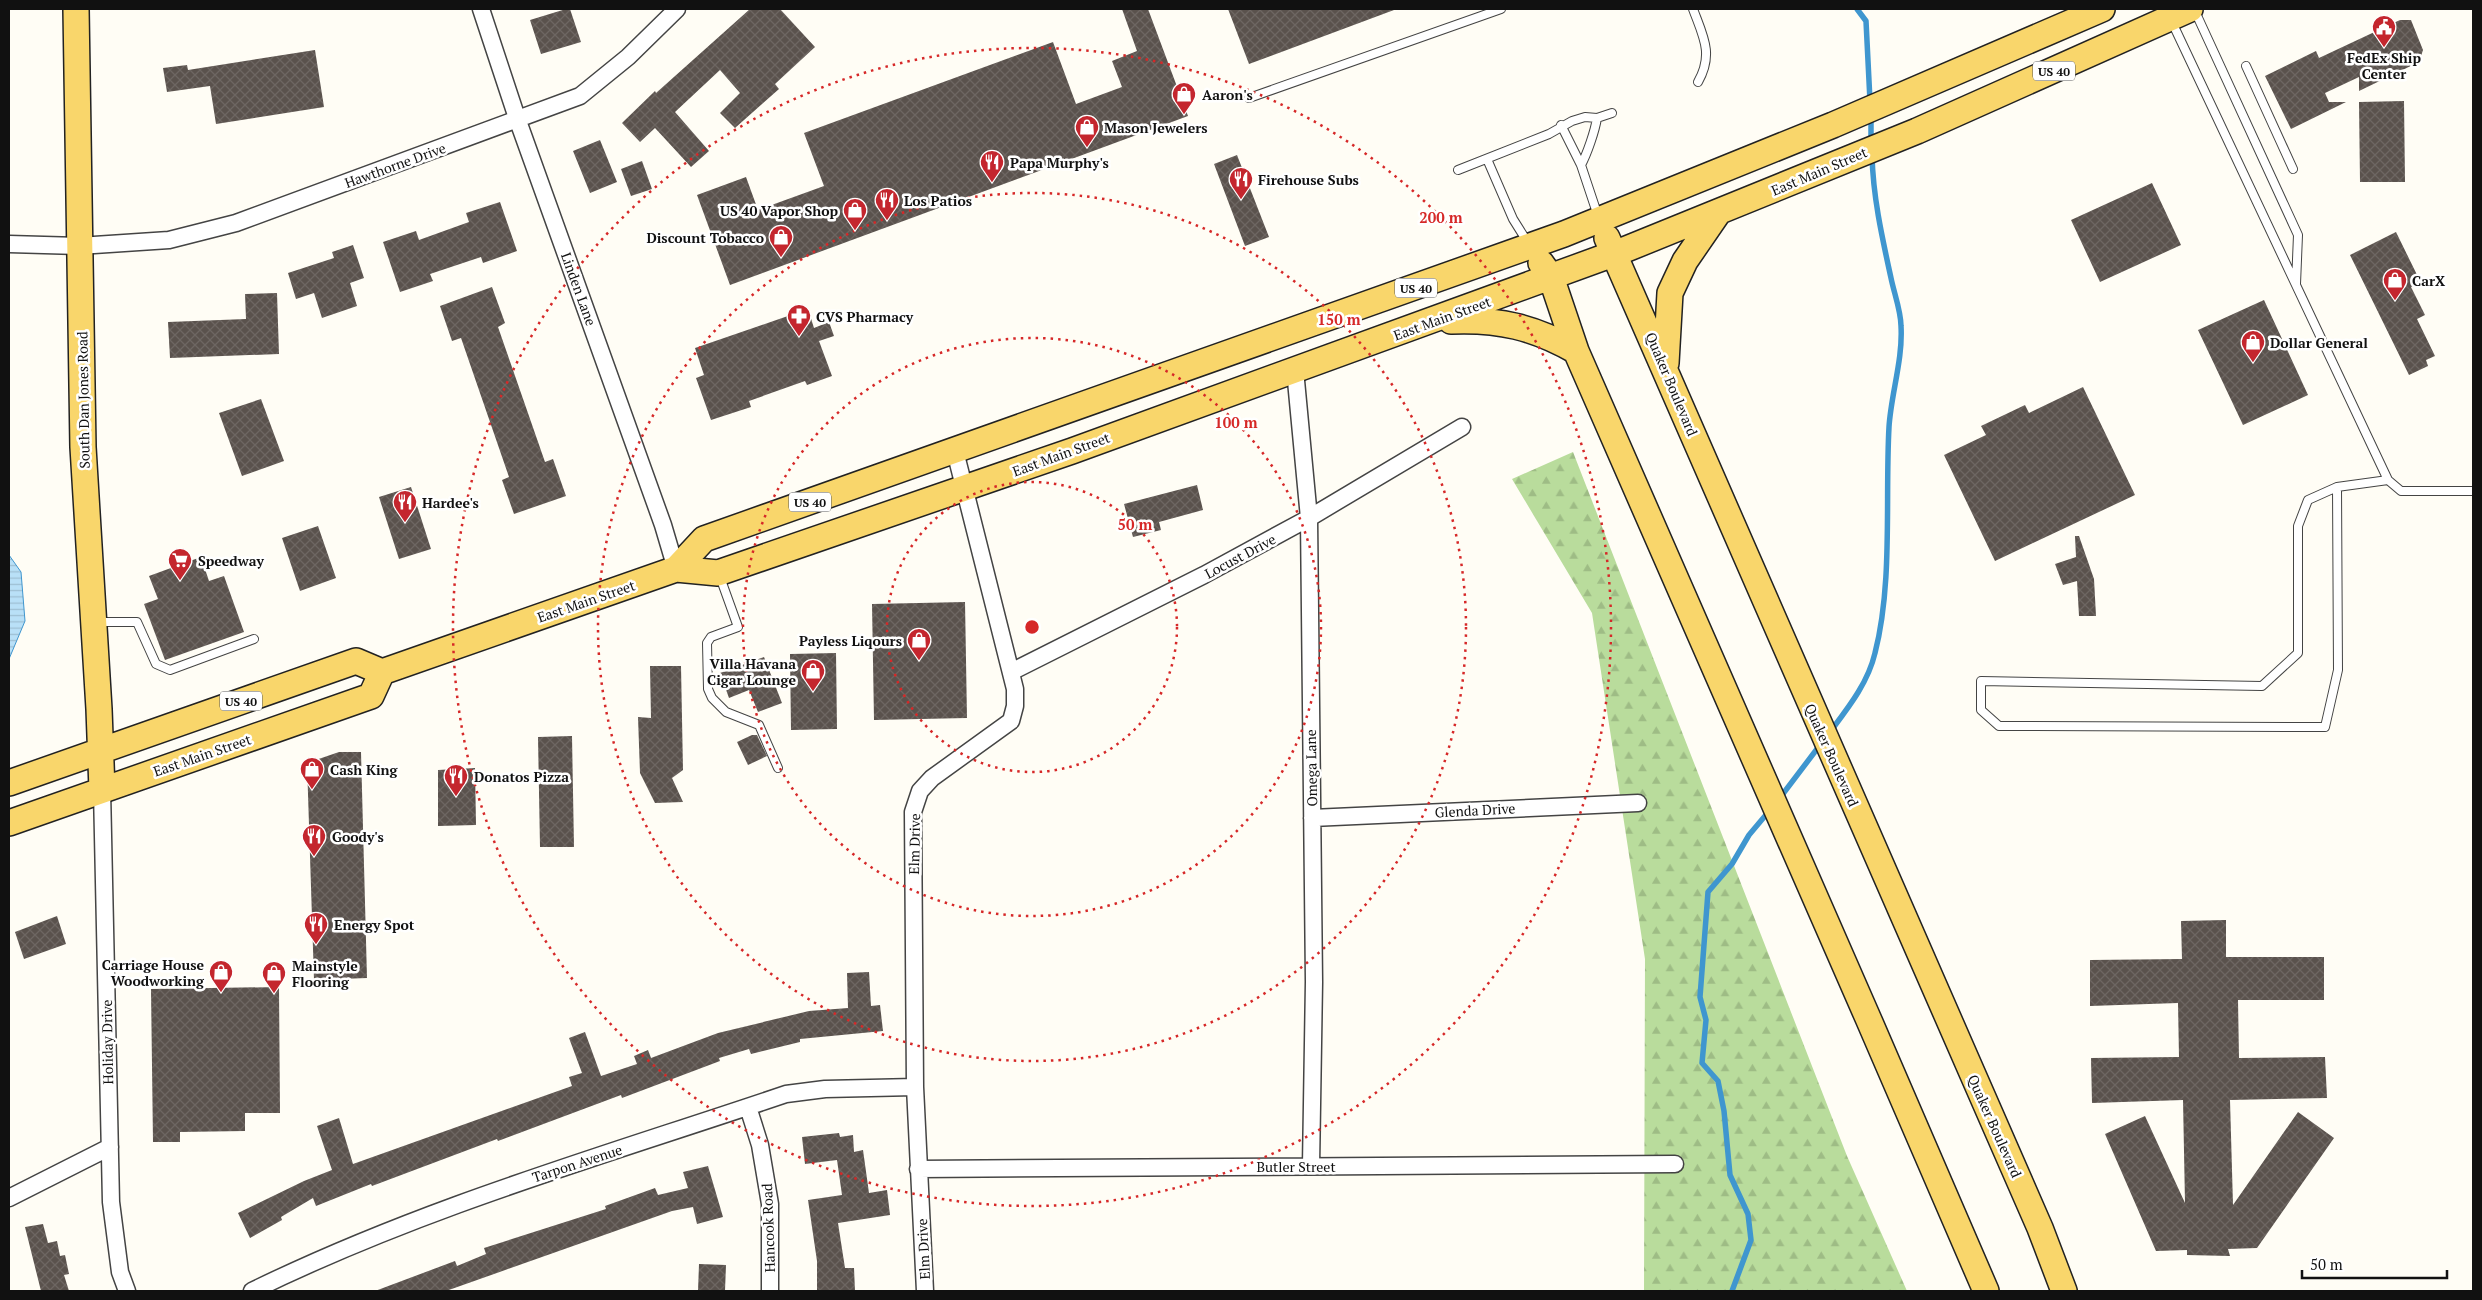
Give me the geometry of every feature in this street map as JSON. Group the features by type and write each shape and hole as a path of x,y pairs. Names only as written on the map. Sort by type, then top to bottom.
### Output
{"main road":[{"name":"South Dan Jones Road","path":"76,9 83,448 102,790"},
{"name":"East Main Street","path":"676,569 704,539 1530,247 1833,125 2102,9"},
{"name":"East Main Street","path":"9,823 371,696 382,672 676,569 718,573 965,488 1551,278 1718,213 1917,130 2177,12"},
{"path":"1666,370 1670,293 1684,261 1718,213"},
{"name":"Quaker Boulevard","path":"1599,220 2036,1219 2064,1291"},
{"path":"1530,247 1551,278 1576,351 1986,1291"},
{"path":"1433,321 1478,320 1507,323 1539,332 1576,351"},
{"name":"US 40","path":"9,783 356,661 382,672"}],"street":[{"name":"Linden Lane","path":"481,9 518,121 663,525 676,569"},
{"name":"Hawthorne Drive","path":"9,244 79,246 169,240 236,223 518,121 580,96 628,57 677,9"},
{"name":"Omega Lane","path":"1295,370 1309,518 1314,982 1311,1166"},
{"name":"Locust Drive","path":"1011,672 1204,575 1309,518 1462,427"},
{"name":"Elm Drive","path":"925,1291 914,1087 913,812 920,791 932,778 1011,721 1015,706 1015,688 955,451"},
{"name":"Holiday Drive","path":"102,790 111,1202 120,1272 127,1291"},
{"name":"Glenda Drive","path":"1312,818 1638,803"},
{"name":"Tarpon Avenue","path":"252,1291 320,1258 420,1218 519,1182 786,1094 803,1091 914,1087"},
{"name":"Hancook Road","path":"748,1107 762,1153 770,1204 770,1291"},
{"path":"9,1198 110,1147"},
{"name":"Butler Street","path":"918,1169 1675,1164"}],"lane":[{"path":"1249,98 1501,9"},
{"path":"1693,9 1708,54 1705,70 1698,82"},
{"path":"2194,9 2298,235 2296,286"},
{"path":"2177,12 2296,286 2388,480 2401,491 2473,491"},
{"path":"2246,66 2293,169"},
{"path":"1458,170 1488,160 1510,148 1549,134 1561,125 1584,117 1597,118 1612,112"},
{"path":"1581,165 1587,154 1587,146 1597,118"},
{"path":"1561,125 1581,165 1599,220"},
{"path":"1488,160 1513,219 1530,247"},
{"path":"2337,487 2338,670 2325,727 1999,726 1981,710 1982,681 2262,686 2298,653 2298,526 2308,500 2337,487 2388,480"},
{"path":"718,573 738,627 711,637 706,643 710,694 726,712 759,725 778,768"},
{"path":"94,622 137,622 156,664 170,670 254,639"}],"green space":[{"path":"1573,452 1847,1156 1907,1291 1644,1291 1645,959 1592,613 1512,479"}],"water":[{"path":"9,555 21,572 25,621 9,659"}],"building":[{"path":"570,9 581,42 541,54 530,20"},
{"path":"750,9 780,9 815,47 775,84 779,89 735,128 720,113 740,93 720,70 675,112 709,151 691,167 655,128 640,142 622,123 655,91 656,93"},
{"path":"1122,9 1148,9 1188,116 730,285 697,195 746,177 758,210 824,186 804,133 1053,42 1076,104 1122,87 1112,61 1137,51"},
{"path":"1228,9 1394,9 1394,10 1249,64"},
{"path":"2400,20 2411,20 2423,50 2419,62 2359,91 2359,77 2325,93 2329,102 2346,102 2291,129 2265,76 2316,51 2319,58"},
{"path":"315,50 324,107 216,124 210,86 167,92 163,68 187,65 188,70"},
{"path":"2404,101 2405,182 2360,182 2359,102"},
{"path":"600,140 617,182 590,193 573,151"},
{"name":"Firehouse Subs","path":"1237,155 1269,237 1245,246 1214,164"},
{"path":"642,161 652,189 631,196 621,169"},
{"path":"2152,183 2181,245 2100,282 2071,220"},
{"path":"500,202 517,251 483,263 481,257 430,274 433,281 400,292 383,242 416,231 419,240 469,222 466,213"},
{"name":"CarX","path":"2396,232 2421,283 2411,287 2425,315 2417,319 2435,356 2426,360 2428,366 2409,375 2350,255"},
{"path":"353,245 364,278 350,283 357,306 322,318 314,293 296,299 288,273 334,258 332,252"},
{"path":"492,287 505,323 498,327 545,462 553,459 566,496 514,514 502,480 509,477 461,338 452,341 440,306"},
{"path":"277,293 279,354 170,358 168,322 246,319 245,294"},
{"name":"Dollar General","path":"2264,300 2308,395 2243,425 2198,330"},
{"name":"CVS Pharmacy","path":"808,309 814,328 829,322 834,336 819,341 832,376 807,385 805,381 749,401 751,407 711,420 696,378 704,375 695,348"},
{"path":"2083,387 2135,495 1995,561 1944,455 1986,435 1981,426 2025,405 2029,413"},
{"path":"261,399 284,461 242,476 219,413"},
{"path":"1197,485 1203,510 1159,522 1161,530 1133,537 1124,504"},
{"name":"Hardee's","path":"411,487 431,549 399,559 379,497"},
{"path":"318,526 336,578 300,591 282,538"},
{"path":"2075,536 2079,536 2094,579 2096,616 2079,616 2077,581 2063,585 2055,564 2076,557"},
{"path":"201,557 209,581 224,576 244,632 165,660 144,604 158,599 149,576"},
{"name":"Payless Liqours","path":"965,602 967,718 874,720 872,604"},
{"name":"Villa Havana Cigar Lounge","path":"836,653 837,729 791,730 790,654"},
{"path":"764,657 782,703 758,712 749,690 729,698 720,673"},
{"path":"650,666 681,666 683,770 672,778 683,802 655,803 640,773 638,717 651,718"},
{"path":"752,735 757,735 767,756 748,765 737,742"},
{"path":"572,736 574,847 540,847 538,737"},
{"path":"339,752 361,752 367,978 314,980 307,763"},
{"name":"Donatos Pizza","path":"475,768 476,825 438,826 438,770"},
{"path":"57,916 66,944 24,959 15,932"},
{"path":"2226,920 2226,957 2324,957 2324,1000 2238,1000 2239,1058 2325,1057 2327,1098 2230,1100 2233,1205 2298,1112 2334,1138 2257,1248 2228,1249 2230,1256 2187,1255 2187,1250 2156,1251 2105,1134 2145,1116 2185,1203 2183,1100 2092,1103 2091,1058 2179,1057 2178,1003 2090,1006 2090,960 2182,959 2181,921"},
{"path":"869,972 871,1006 880,1005 883,1031 800,1039 800,1042 751,1054 749,1049 719,1058 720,1061 622,1098 621,1095 372,1186 371,1184 316,1206 313,1198 281,1217 282,1220 250,1238 238,1213 304,1181 332,1170 317,1126 339,1118 353,1164 572,1086 569,1077 582,1073 569,1038 585,1032 601,1076 637,1064 634,1056 648,1050 651,1058 718,1033 809,1011 848,1008 847,973"},
{"path":"279,987 280,1113 245,1113 245,1131 180,1132 180,1142 153,1142 151,989"},
{"path":"839,1133 840,1137 853,1135 854,1152 863,1150 869,1193 887,1190 890,1215 838,1223 845,1268 854,1268 855,1291 817,1291 817,1261 808,1200 842,1195 837,1160 805,1164 802,1137"},
{"path":"708,1166 723,1217 697,1224 693,1207 672,1211 446,1291 375,1291 455,1261 457,1266 486,1254 484,1248 606,1209 605,1206 655,1188 658,1195 688,1188 683,1172"},
{"path":"43,1224 48,1243 57,1241 60,1256 65,1255 69,1274 64,1275 69,1291 41,1291 25,1227"},
{"path":"699,1264 726,1265 725,1291 698,1291"}],"waterway":[{"path":"1857,9 1866,21 1870,101"},
{"path":"1871,115 1871,144"},
{"path":"1830,732 1857,695 1868,675 1881,626 1884,598 1889,427 1899,364 1901,320 1878,217 1872,155"},
{"path":"1779,799 1820,745"},
{"path":"1732,1291 1751,1240 1748,1214 1730,1175 1724,1111 1718,1081 1702,1063 1706,1020 1700,997 1708,892 1732,864 1749,835 1770,810"}],"place":[{"name":"FedEx Ship Center","path":"2384,48"},
{"name":"Aaron's","path":"1184,115"},
{"name":"Mason Jewelers","path":"1087,148"},
{"name":"Papa Murphy's","path":"992,183"},
{"name":"Firehouse Subs","path":"1241,200"},
{"name":"Los Patios","path":"887,221"},
{"name":"US 40 Vapor Shop","path":"855,231"},
{"name":"Discount Tobacco","path":"781,258"},
{"name":"CarX","path":"2395,301"},
{"name":"CVS Pharmacy","path":"799,337"},
{"name":"Dollar General","path":"2253,363"},
{"name":"Hardee's","path":"405,523"},
{"name":"Speedway","path":"180,581"},
{"name":"Payless Liqours","path":"919,661"},
{"name":"Villa Havana Cigar Lounge","path":"813,692"},
{"name":"Cash King","path":"312,790"},
{"name":"Donatos Pizza","path":"456,797"},
{"name":"Goody's","path":"314,857"},
{"name":"Energy Spot","path":"316,945"},
{"name":"Carriage House Woodworking","path":"221,993"},
{"name":"Mainstyle Flooring","path":"274,994"}]}
